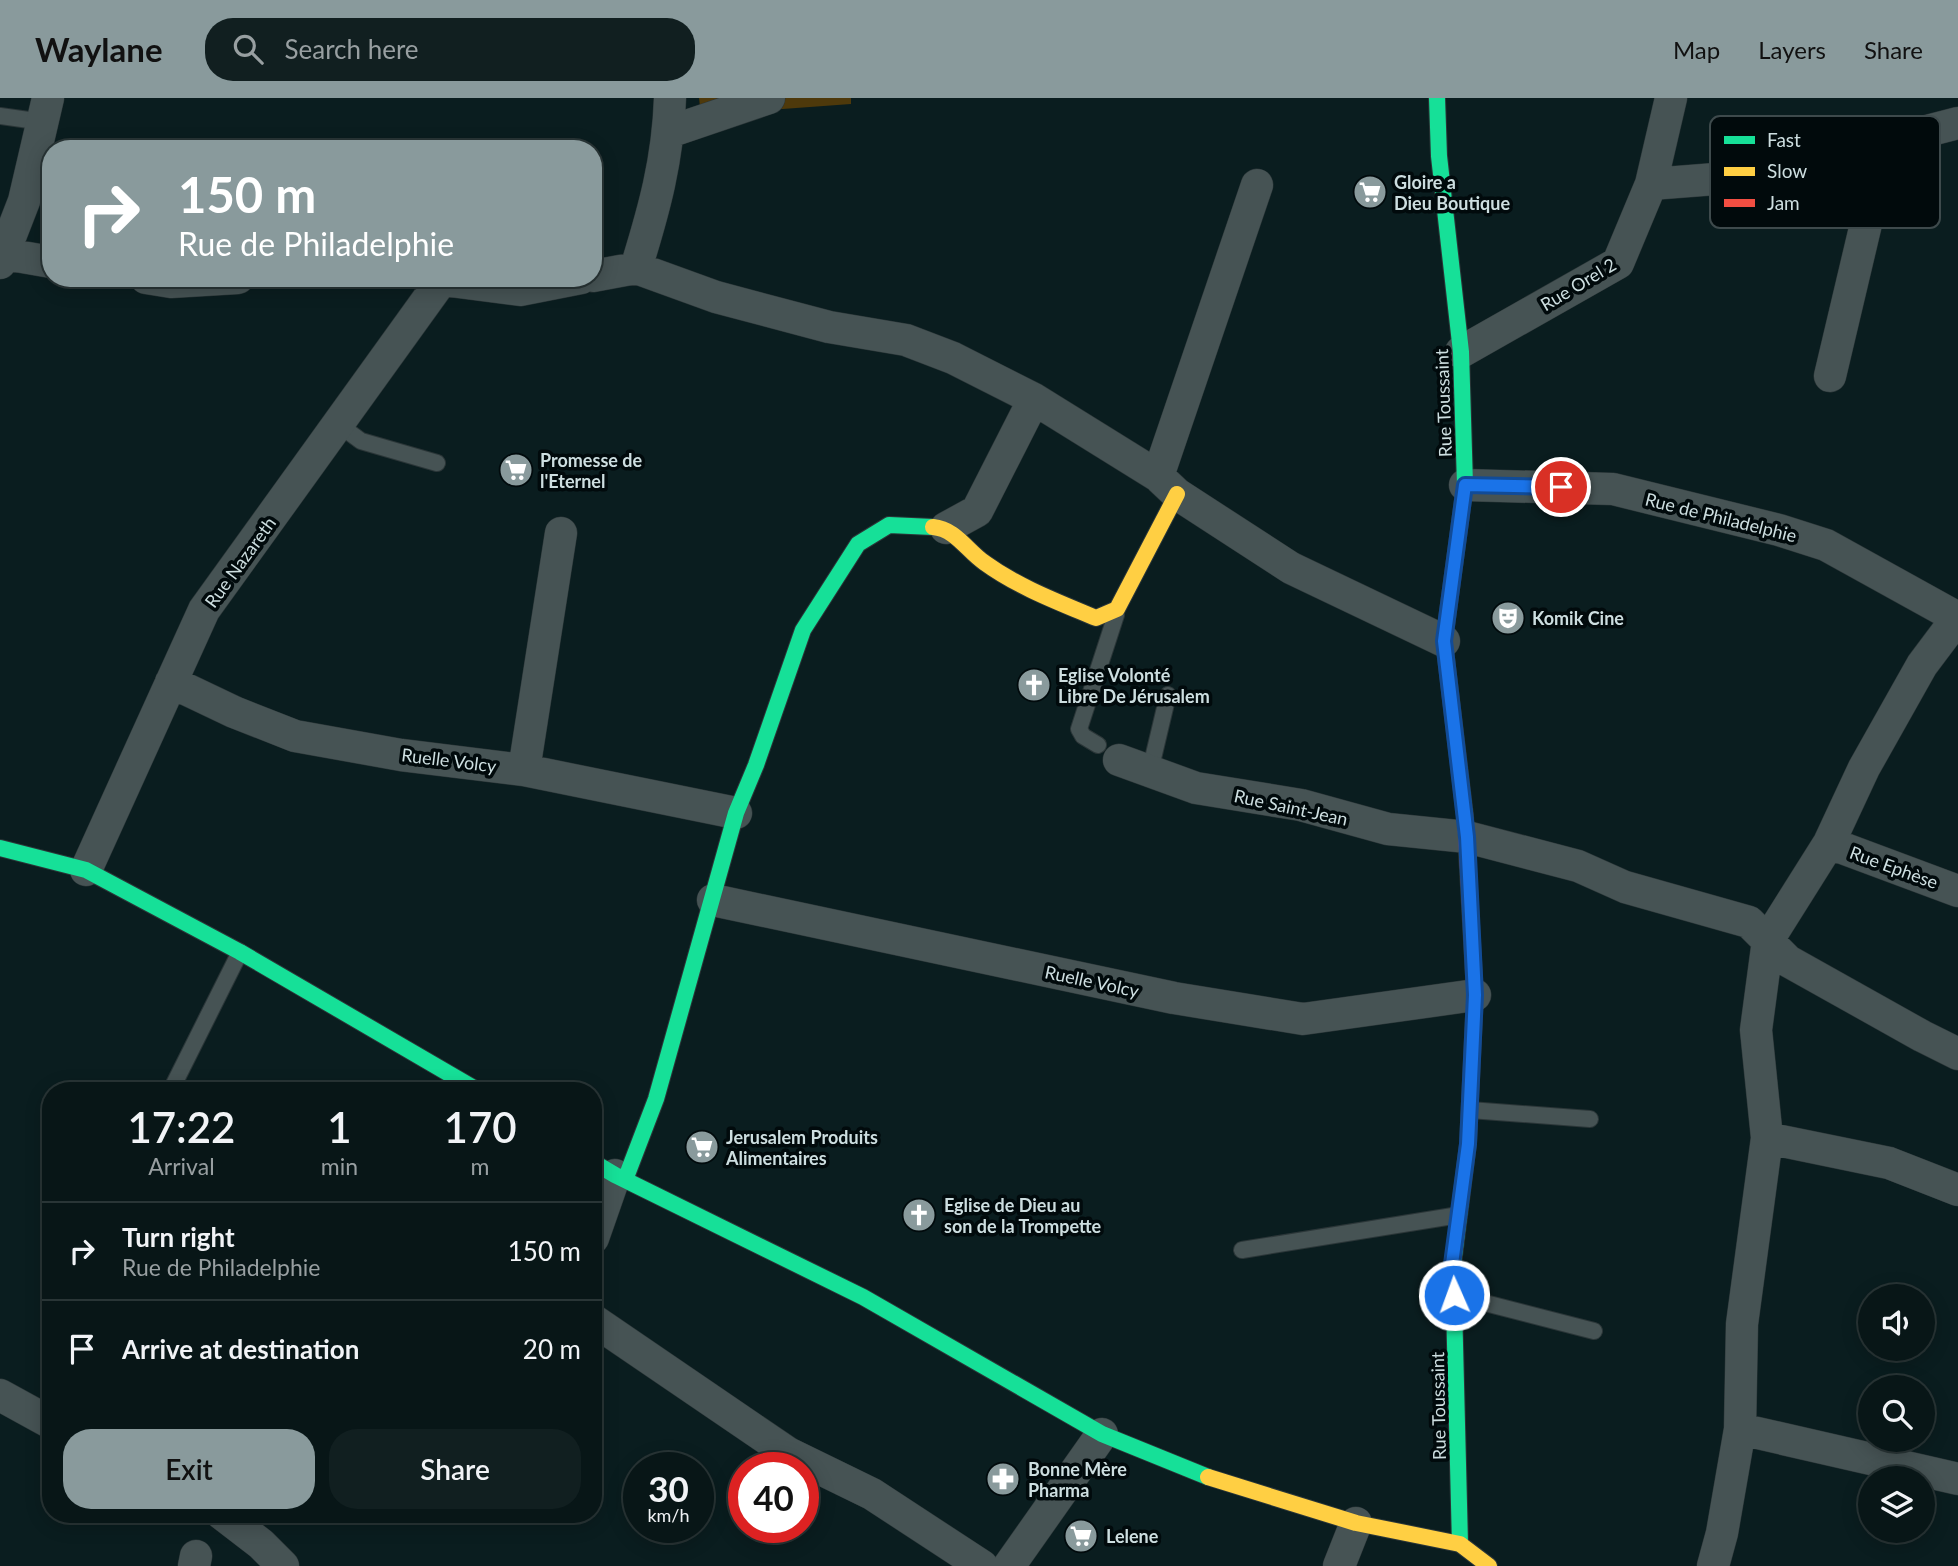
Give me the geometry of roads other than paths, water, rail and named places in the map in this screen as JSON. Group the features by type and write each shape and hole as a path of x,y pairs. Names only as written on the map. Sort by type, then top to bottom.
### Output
{"street":[{"path":"636,268 658,198 669,132 670,98"},
{"path":"669,132 769,98"},
{"name":"Rue Toussaint","path":"1437,98 1439,156 1461,352 1465,485 1444,641 1467,837 1475,995 1468,1144 1452,1264 1460,1544"},
{"name":"Rue Orel 2","path":"1461,352 1618,263 1651,184 1671,98"},
{"path":"42,261 2,258 24,201 46,110"},
{"path":"1940,127 1958,122"},
{"path":"1651,184 1710,179"},
{"path":"946,528 984,563 1035,592 1096,618 1117,610 1168,485 1257,186"},
{"path":"1830,376 1865,228"},
{"path":"602,274 636,268 716,297 829,327 906,341 953,358 1034,399 1291,568 1444,641"},
{"name":"Rue Nazareth","path":"86,870 204,610 338,424 429,287"},
{"path":"494,287 520,290 536,287"},
{"path":"602,1205 611,1172 656,1098 736,813 756,765 803,630 858,544 889,525 946,528 977,511 1034,399"},
{"name":"Rue de Philadelphie","path":"1465,485 1613,489 1779,530 1826,545 1958,618"},
{"path":"524,770 561,533"},
{"path":"1713,1566 1722,1533 1740,1429 1742,1324 1767,1138 1756,1030 1768,940 1829,843 1864,768 1923,665 1958,618"},
{"name":"Ruelle Volcy","path":"171,682 234,712 295,736 401,755 524,770 736,813"},
{"name":"Rue Saint-Jean","path":"1109,752 1196,788 1301,805 1388,829 1467,837 1578,866 1625,887 1749,922 1788,961 1958,1054"},
{"name":"Rue Ephèse","path":"1829,843 1958,891"},
{"path":"0,848 86,870 240,952 463,1082"},
{"name":"Ruelle Volcy","path":"713,901 1174,998 1303,1019 1475,995"},
{"path":"1767,1138 1889,1163 1958,1190"},
{"path":"611,1172 863,1297 1102,1434 1193,1473 1356,1523 1460,1544 1489,1566"},
{"path":"602,1326 788,1453 872,1494 982,1566"},
{"path":"0,1395 42,1418"},
{"path":"1740,1429 1958,1479"},
{"path":"1009,1566 1102,1434"},
{"path":"234,1523 261,1544 283,1566"},
{"path":"1339,1566 1356,1523"}],"lane":[{"path":"0,116 46,110"},
{"path":"338,424 360,441 437,463"},
{"path":"1109,752 1083,736 1079,729 1117,610"},
{"path":"1150,771 1168,695"},
{"path":"174,1082 240,952"},
{"path":"1470,1110 1590,1119"},
{"path":"1242,1250 1459,1214"},
{"path":"1454,1295 1594,1331"}],"place":[{"name":"Gloire a Dieu Boutique","path":"1370,192"},
{"name":"Promesse de l'Eternel","path":"516,470"},
{"name":"Komik Cine","path":"1508,618"},
{"name":"Eglise Volonté Libre De Jérusalem","path":"1034,685"},
{"name":"Jerusalem Produits Alimentaires","path":"702,1147"},
{"name":"Eglise de Dieu au son de la Trompette","path":"919,1215"},
{"name":"Bonne Mère Pharma","path":"1003,1479"},
{"name":"Lelene","path":"1081,1536"}]}
